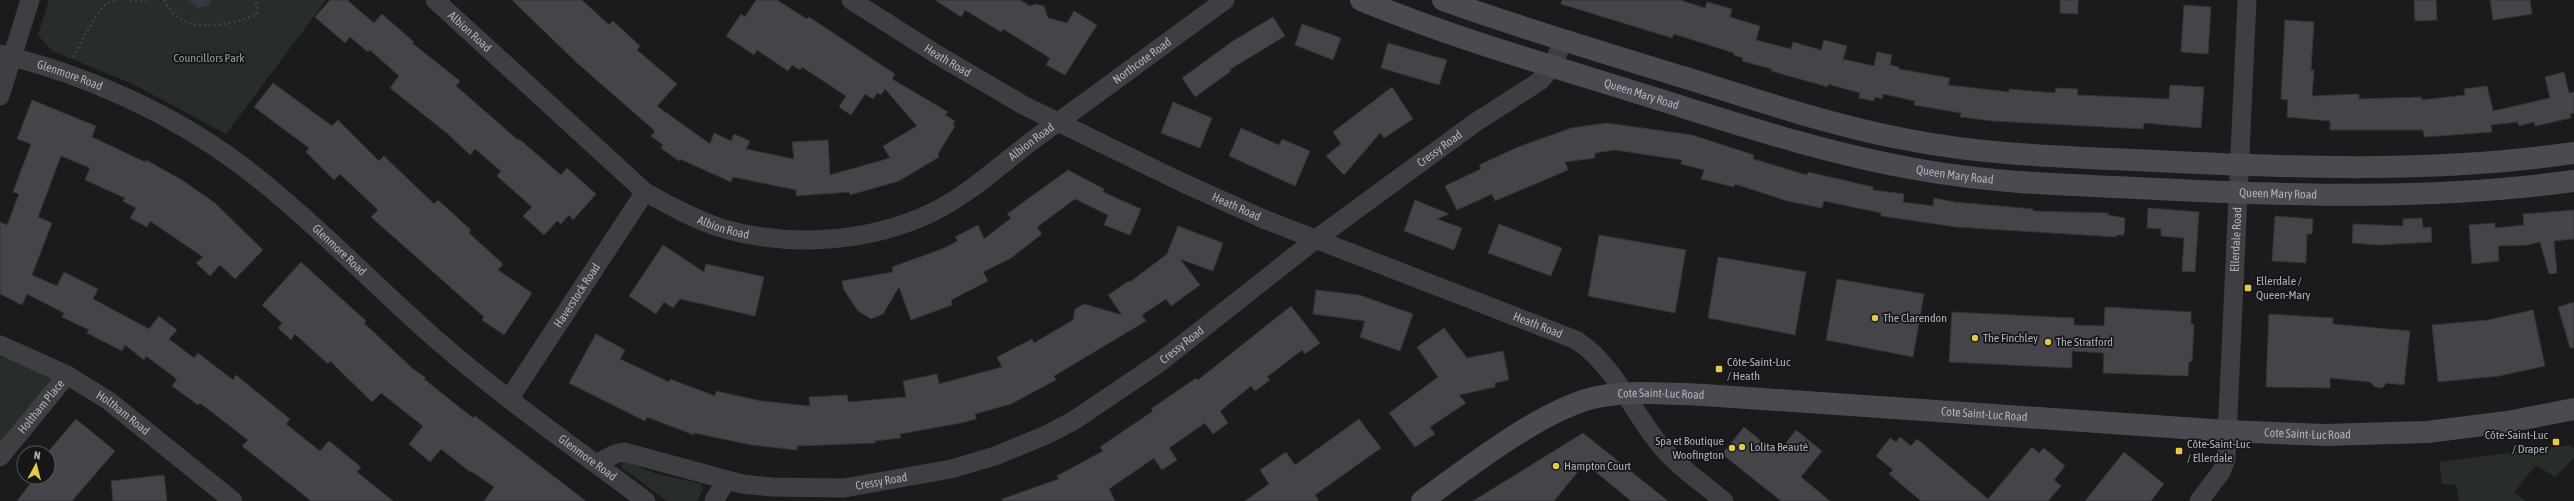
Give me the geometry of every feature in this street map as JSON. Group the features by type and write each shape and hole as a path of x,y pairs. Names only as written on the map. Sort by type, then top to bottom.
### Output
{"street":[{"path":"0,96 6,55 30,0"},
{"name":"Albion Road","path":"435,0 645,192 701,221 762,237 813,240 862,234 902,223 934,211 984,180 1059,122"},
{"name":"Heath Road","path":"851,0 973,76 1023,105 1226,203 1576,340 1594,354 1668,454 1724,501"},
{"name":"Northcote Road","path":"1059,122 1225,0"},
{"name":"Queen Mary Road","path":"1361,0 1454,35 1552,67 1806,144 1915,169 2026,183 2237,193 2352,196 2418,195 2511,189 2574,181"},
{"path":"1443,0 1563,41 1792,112 1910,141 2024,155 2323,168 2405,168 2482,163 2574,153"},
{"name":"Ellerdale Road","path":"2199,501 2223,469 2227,431 2237,193 2248,0"},
{"name":"Cressy Road","path":"596,464 615,454 624,452 726,481 771,487 844,488 951,469 1024,444 1073,421 1159,363 1316,239 1476,122 1540,81 1552,67 1563,41"},
{"name":"Glenmore Road","path":"6,55 52,69 136,103 168,118 216,148 275,192 332,242 431,335 509,399 646,501"},
{"name":"Haverstock Road","path":"509,399 645,192"},
{"name":"Holtham Road","path":"0,345 67,375 127,414 233,501"},
{"name":"Holtham Place","path":"0,457 67,375"},
{"name":"Cote Saint-Luc Road","path":"1422,501 1478,461 1550,416 1586,400 1624,394 1704,395 2227,431 2347,435 2427,432 2507,422 2574,410"},
{"path":"714,501 726,481"}],"path":[{"path":"71,61 94,19 106,3 118,0"},
{"path":"130,0 149,0"},
{"path":"164,0 169,8 183,21 194,26 222,25 256,15 258,6 254,0"}],"green space":[{"name":"Councillors Park","path":"49,0 326,0 226,134 131,83 52,51 38,35"},
{"path":"0,357 67,375 0,457"},
{"path":"2571,445 2574,448 2574,458 2555,477 2536,465 2514,492 2525,501 2459,501 2456,485 2442,484 2439,462"},
{"path":"623,460 654,473 701,484 703,489 697,501 667,501 621,467"}],"shaded area":[{"path":"188,0 212,0 207,6 198,8"}],"building":[{"path":"330,0 347,0 374,23 382,14 414,42 412,43 460,81 456,86 518,140 519,139 561,175 567,168 596,194 573,220 569,215 561,224 557,221 544,235 523,216 532,207 497,176 501,171 475,149 470,155 448,134 390,88 399,76 370,50 368,52 350,37 345,43 315,17"},
{"path":"512,0 582,0 609,25 613,21 640,46 637,50 677,84 657,106 710,144 714,133 731,141 734,134 750,141 746,149 794,159 792,142 828,140 830,175 890,158 883,146 917,126 885,89 881,95 877,93 873,99 865,94 851,115 839,107 846,96 802,67 800,70 792,65 788,71 757,50 754,55 726,36 741,14 745,17 756,0 777,0 807,19 809,17 895,74 892,79 948,112 945,115 955,121 953,125 955,126 938,154 939,157 899,181 850,195 849,192 796,196 796,190 733,177 731,182 680,159 679,161 661,148 663,145 651,136 655,131 576,62"},
{"path":"935,0 1020,0 1030,6 1036,4 1044,6 1048,18 1067,23 1074,11 1097,25 1065,75 1046,65 1050,58 1003,29 1001,32 965,10 961,17"},
{"path":"1562,0 1680,0 1705,8 1707,2 1732,9 1730,17 1760,26 1756,40 1791,49 1793,42 1821,50 1824,40 1847,46 1843,59 1874,66 1877,52 1892,55 1890,65 1899,67 1899,69 1950,78 1948,85 2009,92 2009,89 2055,93 2056,88 2078,89 2077,95 2169,99 2170,85 2204,87 2201,128 2144,123 2143,129 1993,121 1960,117 1961,113 1914,105 1915,101 1883,94 1882,99 1875,97 1874,101 1859,98 1860,93 1828,84 1828,87 1771,71 1772,69 1742,61 1743,58 1734,55 1734,53 1674,34 1672,38 1561,4"},
{"path":"2060,0 2078,0 2078,14 2060,13"},
{"path":"2414,0 2436,0 2437,20 2415,21"},
{"path":"2490,0 2530,0 2532,14 2493,20"},
{"path":"2184,5 2211,7 2208,54 2181,52"},
{"path":"1273,17 1285,36 1229,70 1231,71 1195,97 1182,78 1233,41"},
{"path":"2285,20 2314,22 2311,70 2314,70 2312,96 2359,94 2359,99 2421,97 2422,100 2465,95 2464,89 2487,86 2493,111 2550,98 2545,77 2564,72 2569,93 2574,92 2574,113 2570,114 2571,118 2535,126 2534,122 2519,126 2518,122 2491,125 2492,132 2424,137 2423,130 2330,130 2330,121 2287,117 2288,100 2281,99"},
{"path":"1302,24 1341,38 1333,60 1295,45"},
{"path":"1388,43 1447,60 1439,85 1381,68"},
{"path":"273,83 332,126 338,120 379,161 384,156 434,204 438,200 471,230 469,233 503,264 498,270 532,293 504,335 482,320 484,317 371,217 378,210 340,174 334,180 306,152 309,148 254,107"},
{"path":"1392,87 1413,119 1384,138 1380,133 1344,175 1326,156 1341,144 1333,132"},
{"path":"32,100 96,126 92,137 145,162 146,160 182,180 215,203 263,250 235,279 220,265 210,276 196,263 203,257 150,221 147,227 130,218 136,208 123,201 125,198 85,180 90,168 61,156 38,217 52,223 32,275 57,286 64,272 98,289 93,299 149,329 159,316 177,330 169,339 194,358 198,353 233,380 236,375 290,419 286,424 320,451 329,441 361,467 357,472 393,501 311,501 242,446 248,440 200,403 198,405 172,386 177,379 146,356 144,360 125,345 122,351 87,333 89,330 62,317 64,313 27,294 22,305 0,294 0,222 7,225 19,194 13,192 31,144 17,139"},
{"path":"1173,102 1212,118 1200,148 1161,133"},
{"path":"1607,123 1692,135 1754,155 1753,159 1807,175 1808,172 1873,187 1873,190 1904,194 1903,202 1933,206 1934,198 1954,202 2033,209 2033,211 2108,213 2108,215 2125,218 2124,235 2117,235 2116,237 1956,227 1881,216 1881,213 1824,201 1822,208 1787,201 1735,184 1734,187 1701,179 1704,170 1681,164 1682,160 1615,150 1595,153 1595,158 1565,162 1568,170 1495,201 1492,194 1457,210 1445,186 1481,169 1479,165 1518,147 1571,128"},
{"path":"1241,128 1279,145 1282,139 1310,151 1295,186 1229,156"},
{"path":"1068,170 1104,189 1103,192 1141,209 1130,235 1104,225 1108,215 1075,199 1037,227 1042,234 1011,258 983,272 988,281 951,300 952,305 911,320 899,287 883,314 871,319 858,311 844,290 842,281 893,272 892,267 942,249 958,241 955,237 978,225 984,239 1011,218 1007,214"},
{"path":"1415,200 1449,214 1437,219 1462,228 1454,250 1404,231"},
{"path":"2148,208 2199,212 2195,272 2182,271 2184,238 2161,236 2161,229 2147,228"},
{"path":"2574,210 2574,239 2554,241 2557,273 2549,274 2540,242 2527,245 2498,246 2499,261 2472,264 2469,225 2495,223 2495,228 2524,225 2523,214"},
{"path":"2275,216 2313,219 2312,234 2307,234 2306,263 2272,261"},
{"path":"2422,218 2423,228 2431,227 2432,242 2378,245 2352,243 2353,224 2403,226 2403,219"},
{"path":"1499,224 1562,248 1551,276 1488,253"},
{"path":"1178,226 1223,243 1213,271 1180,259 1200,285 1171,306 1166,299 1142,315 1146,321 1054,376 1056,380 1011,404 975,414 976,419 961,423 900,434 901,438 875,441 875,443 797,446 797,450 752,445 694,433 694,435 647,417 645,421 569,383 596,334 625,350 620,359 669,382 670,379 715,396 716,391 761,401 810,406 809,397 847,395 848,402 906,397 903,381 937,374 939,384 1002,367 997,357 1032,339 1034,343 1073,320 1075,309 1084,304 1122,315 1108,295 1129,281 1130,282 1167,254"},
{"path":"1599,235 1686,250 1675,313 1588,296"},
{"path":"663,245 704,272 706,264 764,277 755,316 680,299 673,308 664,302 656,314 629,296"},
{"path":"1718,257 1806,272 1795,335 1708,318"},
{"path":"301,262 366,321 364,323 412,368 426,378 424,379 473,418 475,416 586,501 484,501 494,487 471,471 470,472 441,449 430,462 409,444 423,426 381,393 372,402 330,361 328,364 295,334 291,340 278,328 282,323 262,305"},
{"name":"The Clarendon","path":"1837,279 1924,294 1913,357 1826,340"},
{"path":"1316,290 1359,295 1413,314 1400,351 1360,337 1365,321 1313,314"},
{"path":"2574,302 2574,348 2570,348 2558,307"},
{"path":"1291,306 1320,343 1305,354 1302,350 1267,377 1270,380 1255,391 1251,386 1220,411 1228,423 1213,434 1205,423 1169,448 1177,460 1162,470 1154,458 1109,489 1115,501 1003,501 1002,499 1059,479 1057,476 1103,451 1100,447 1153,411 1151,409 1196,378 1198,380"},
{"path":"2105,307 2191,312 2191,324 2194,325 2192,361 2189,362 2188,376 2103,373 2104,353 2072,351 2072,368 1949,362 1952,312 2074,318 2074,325 2104,326"},
{"path":"2533,310 2545,366 2499,376 2438,382 2432,325 2488,320"},
{"path":"2269,314 2333,318 2333,324 2410,331 2404,385 2387,383 2382,388 2375,387 2370,382 2330,378 2330,388 2266,387"},
{"path":"1444,328 1467,358 1503,351 1509,380 1495,383 1495,387 1459,395 1466,403 1430,427 1435,434 1415,447 1389,413 1438,377 1417,347"},
{"path":"76,419 115,451 72,501 17,501 29,485 56,485 56,445 54,445"},
{"path":"1359,419 1381,448 1315,495 1319,501 1245,501 1269,484 1260,470 1286,452 1295,465"},
{"path":"1744,427 1777,454 1796,430 1822,451 1801,477 1830,501 1781,501 1722,454"},
{"name":"Hampton Court","path":"1583,433 1668,501 1631,501 1585,463 1554,501 1473,501"},
{"path":"1900,437 1911,446 1917,439 1988,499 2032,447 2039,453 2044,448 2065,466 2054,480 2061,486 2048,501 1921,501 1889,474 1893,470 1876,456 1890,438 1896,442"},
{"path":"2124,452 2164,484 2151,501 2085,501"},
{"path":"164,475 167,501 113,501 111,481"}],"place":[{"name":"Ellerdale / Queen-Mary","path":"2248,288"},
{"name":"The Clarendon","path":"1875,318"},
{"name":"The Finchley","path":"1975,338"},
{"name":"The Stratford","path":"2048,342"},
{"name":"Côte-Saint-Luc / Heath","path":"1719,369"},
{"name":"Côte-Saint-Luc / Draper","path":"2556,442"},
{"name":"Lolita Beauté","path":"1742,447"},
{"name":"Spa et Boutique Woofington","path":"1732,448"},
{"name":"Côte-Saint-Luc / Ellerdale","path":"2179,451"},
{"name":"Hampton Court","path":"1556,466"}]}
